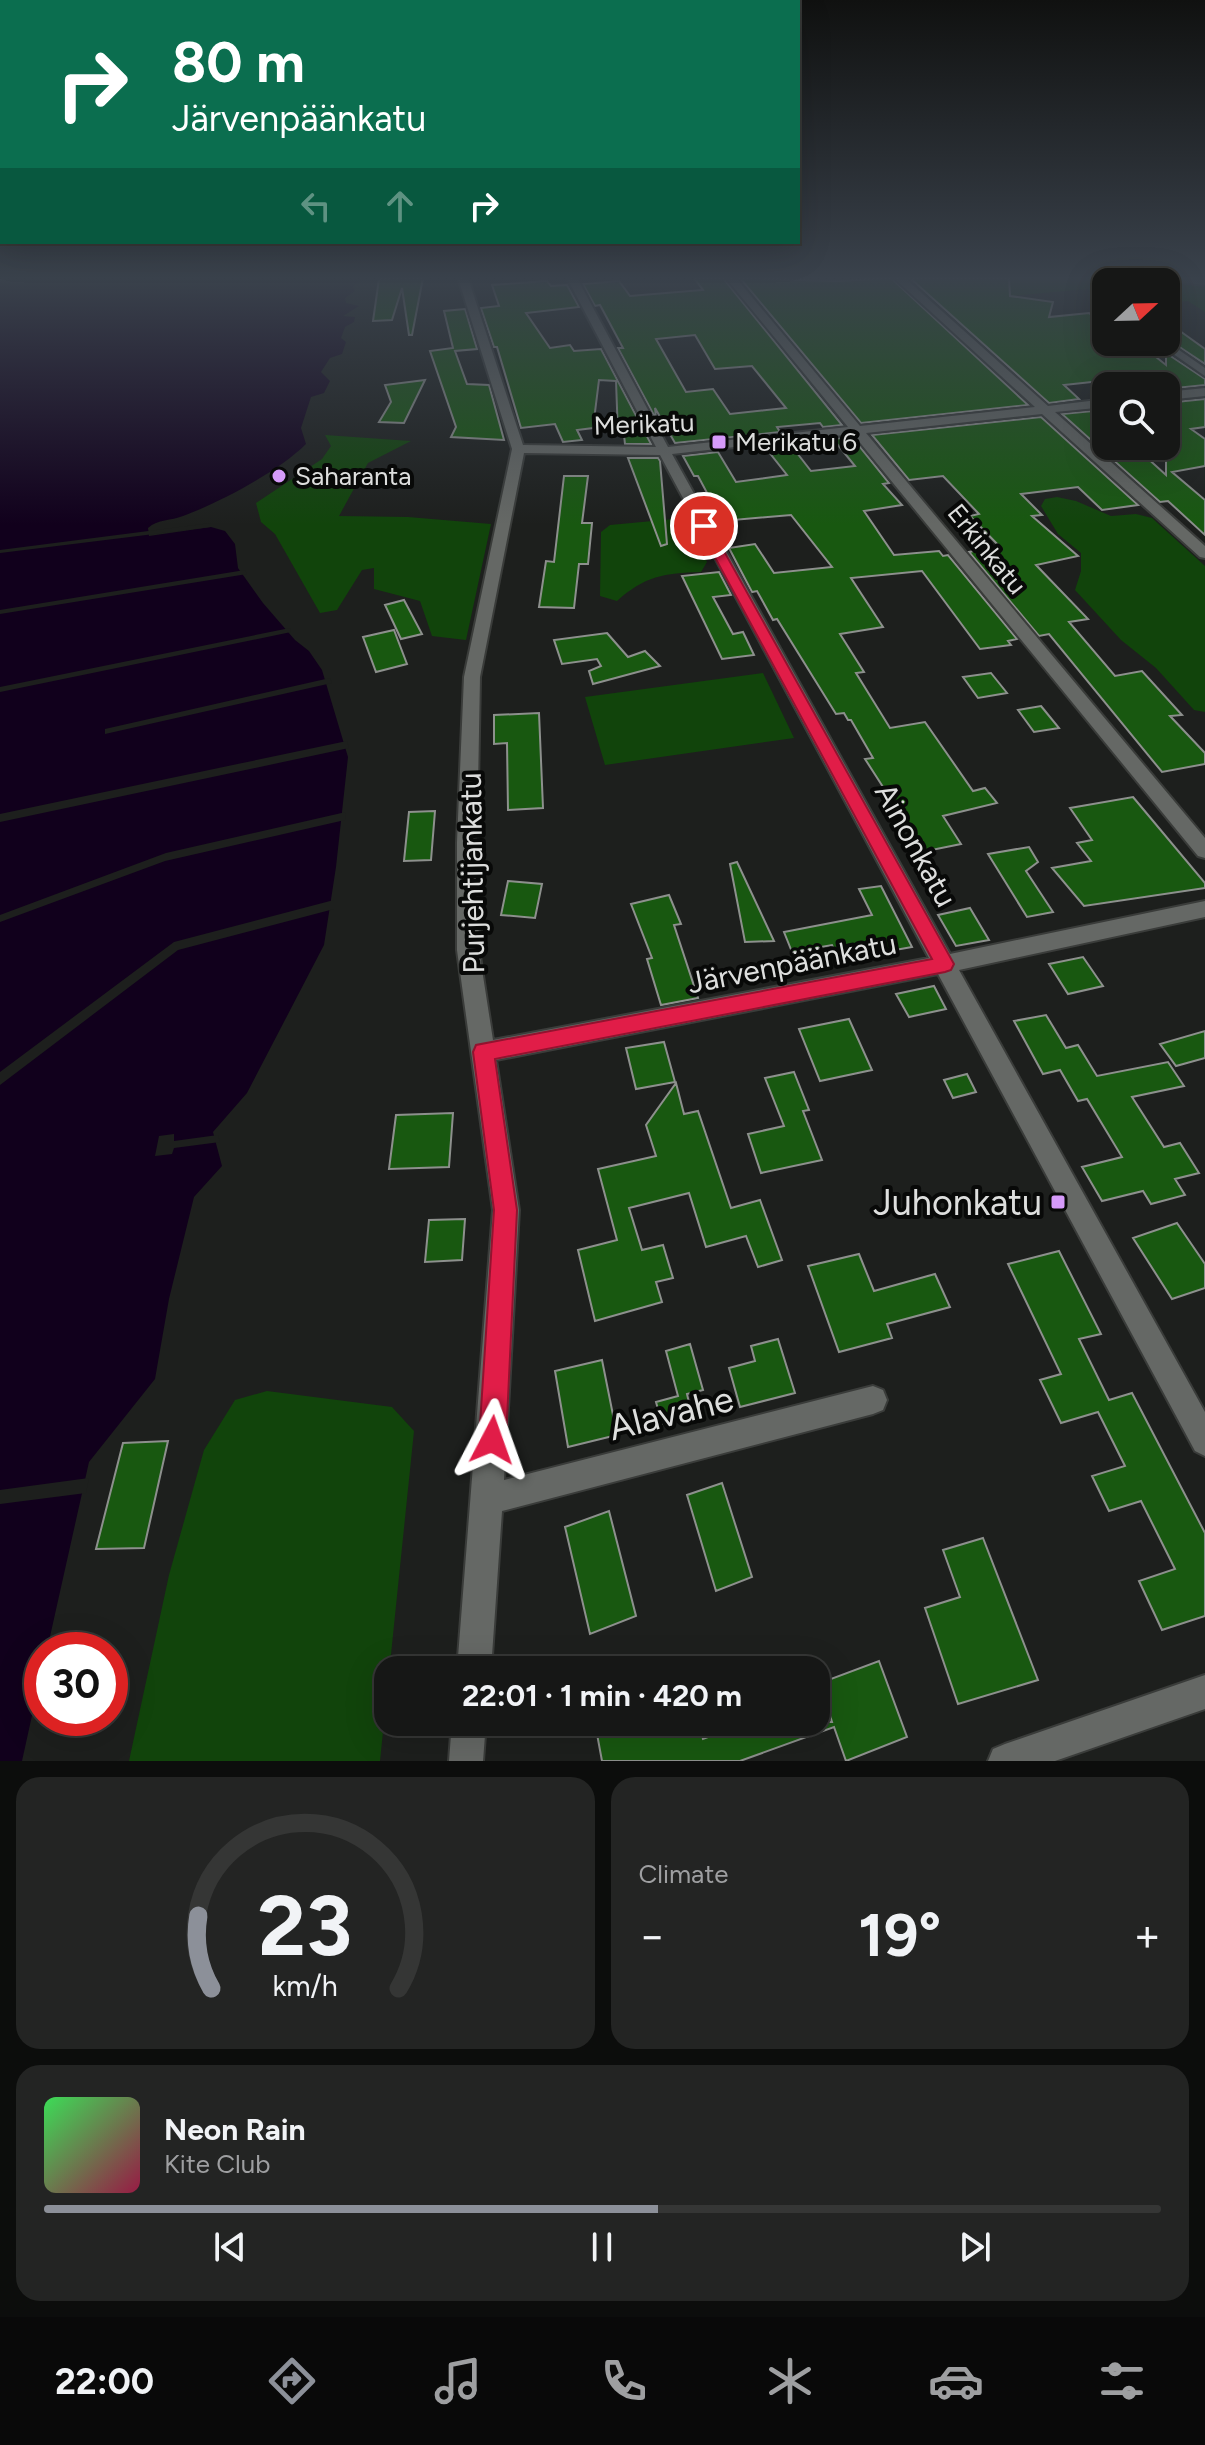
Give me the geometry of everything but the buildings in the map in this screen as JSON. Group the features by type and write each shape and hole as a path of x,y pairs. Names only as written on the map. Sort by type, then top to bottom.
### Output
{"street":[{"name":"Purjehtijankatu","path":"475,1656 506,1210 468,950 467,842 472,677 518,449 489,360"},
{"name":"Ainonkatu","path":"616,360 1205,1441"},
{"name":"Erkinkatu","path":"800,360 1205,851"},
{"path":"989,360 1205,554"},
{"path":"1187,360 1205,373"},
{"path":"1180,395 1205,392"},
{"name":"Merikatu","path":"518,449 665,451 1092,405"},
{"name":"Järvenpäänkatu","path":"483,1052 945,964 1205,909"},
{"name":"Alavahe","path":"488,1499 873,1400"},
{"path":"1005,1761 1205,1692"},
{"path":"466,1761 468,1736"}],"green space":[{"path":"325,435 411,441 368,463 339,516 408,517 491,524 466,640 432,636 420,601 374,589 374,568 362,570 337,610 320,613 275,534 261,522 256,503 322,459 331,446"},
{"path":"1057,497 1076,501 1111,516 1136,514 1152,518 1205,566 1205,712 1194,710 1156,668 1121,640 1075,590 1081,571 1081,553 1058,534 1041,506 1045,499"},
{"path":"674,519 687,521 707,562 701,572 676,573 646,581 617,601 600,596 601,532 610,525"},
{"path":"763,673 794,738 605,765 585,697"},
{"path":"267,1391 392,1407 414,1431 391,1656 374,1656 374,1736 383,1736 380,1761 129,1761 169,1575 204,1450 235,1400"}],"shaded area":[{"path":"0,360 329,360 321,372 330,381 324,393 311,397 301,428 306,444 280,465 231,495 148,528 149,536 211,527 225,531 235,544 238,568 263,603 295,640 309,651 322,670 348,757 324,945 247,1093 213,1132 222,1166 194,1197 169,1299 155,1379 89,1462 51,1632 24,1632 24,1736 27,1736 22,1761 0,1761"}],"pier":[{"path":"211,523 211,527 0,553 0,550"},
{"path":"245,570 247,574 0,614 0,610"},
{"path":"290,628 291,632 0,692 0,687"},
{"path":"330,678 332,683 105,734 105,729"},
{"path":"347,741 349,748 0,822 0,814"},
{"path":"346,812 345,820 165,861 0,922 0,915 166,853"},
{"path":"334,900 334,909 178,950 0,1085 0,1072 174,942"},
{"path":"174,1134 174,1141 218,1135 220,1142 174,1148 172,1154 155,1156 159,1136"},
{"path":"89,1478 86,1493 0,1504 0,1490"}],"place":[{"name":"Merikatu 6","path":"719,442"},
{"name":"Saharanta","path":"279,476"},
{"name":"Juhonkatu","path":"1058,1202"}],"route":[{"path":"492,1440 506,1210 483,1052 945,964 704,526"}]}
